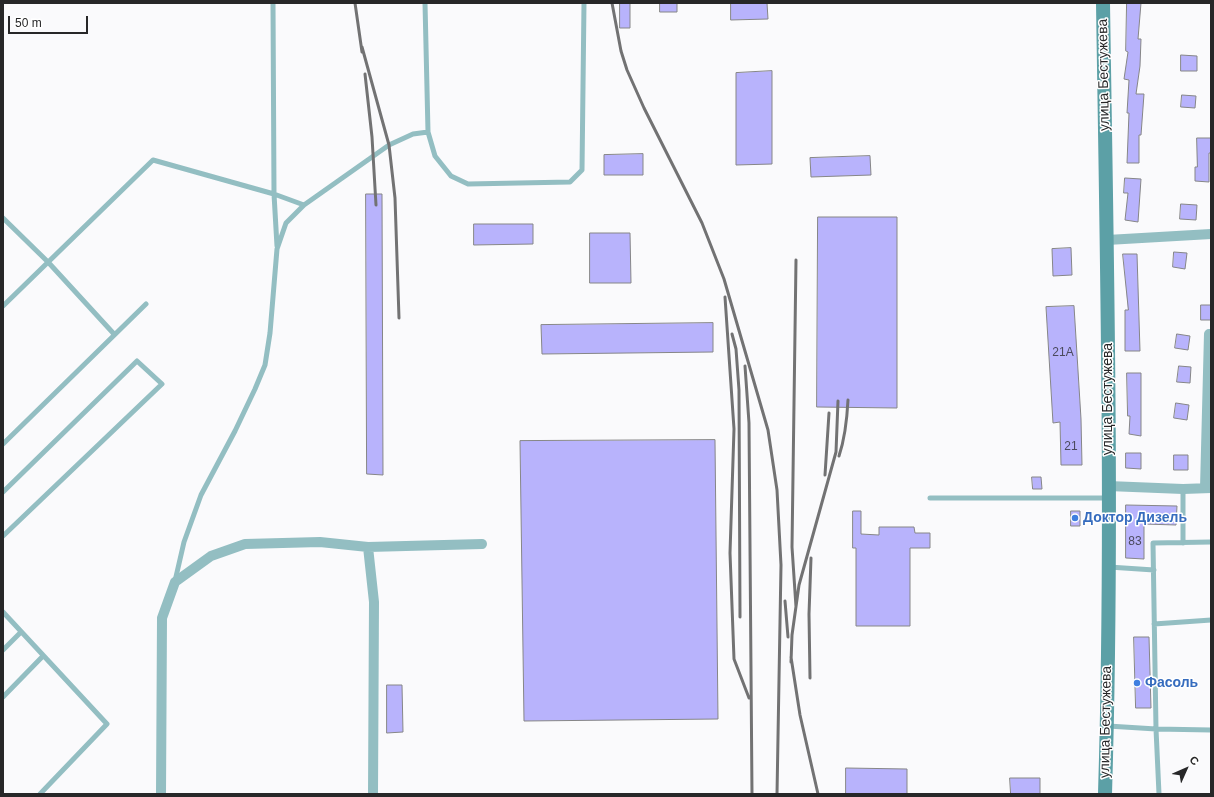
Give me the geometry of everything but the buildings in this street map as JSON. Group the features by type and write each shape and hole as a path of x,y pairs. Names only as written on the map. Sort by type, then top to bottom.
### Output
{"street":[{"name":"улица Бестужева","path":"1103,3 1107,240 1109,567 1105,794"},
{"path":"1107,240 1211,234"},
{"path":"1108,492 1208,488 1209,334 1211,334"},
{"path":"161,794 162,618 175,582 210,556 245,544 320,542 368,547 482,544"},
{"path":"368,547 374,602 373,794"}],"lane":[{"path":"175,582 184,542 201,496 238,424 265,365 270,333 277,249 274,194 273,3"},
{"path":"425,3 428,132 435,156 451,176 468,184 570,182 582,170 584,3"},
{"path":"277,249 286,224 304,205 389,145 413,134 428,132"},
{"path":"3,306 153,160 274,194 304,205"},
{"path":"3,218 48,262 114,334"},
{"path":"3,444 146,304"},
{"path":"3,492 137,361 162,384 3,536"},
{"path":"1183,489 1183,543"},
{"path":"930,498 1108,492"},
{"path":"1159,794 1156,729 1153,544 1211,542"},
{"path":"1109,567 1154,570"},
{"path":"3,612 107,724 40,794"},
{"path":"1154,624 1211,620"},
{"path":"3,650 21,632"},
{"path":"3,696 43,656"},
{"path":"1107,726 1211,730"}],"railway":[{"path":"355,3 362,52"},
{"path":"612,3 621,51 627,70 644,108 702,223 724,279 768,430 777,490 781,565 777,794"},
{"path":"362,47 389,145 395,198 399,318"},
{"path":"365,74 372,137 376,205"},
{"path":"796,260 792,547 796,607"},
{"path":"725,297 734,429 730,553 734,659 749,698"},
{"path":"732,334 736,349 739,390 740,617"},
{"path":"745,366 749,423 752,794"},
{"path":"839,456 843,442 848,400"},
{"path":"791,662 792,635 799,585 836,452 838,401"},
{"path":"825,475 829,413"},
{"path":"810,678 809,614 811,558"},
{"path":"785,601 788,637"},
{"path":"791,657 800,715 818,794"}],"place":[{"name":"Доктор Дизель","path":"1075,518"},
{"name":"Фасоль","path":"1137,683"}]}
